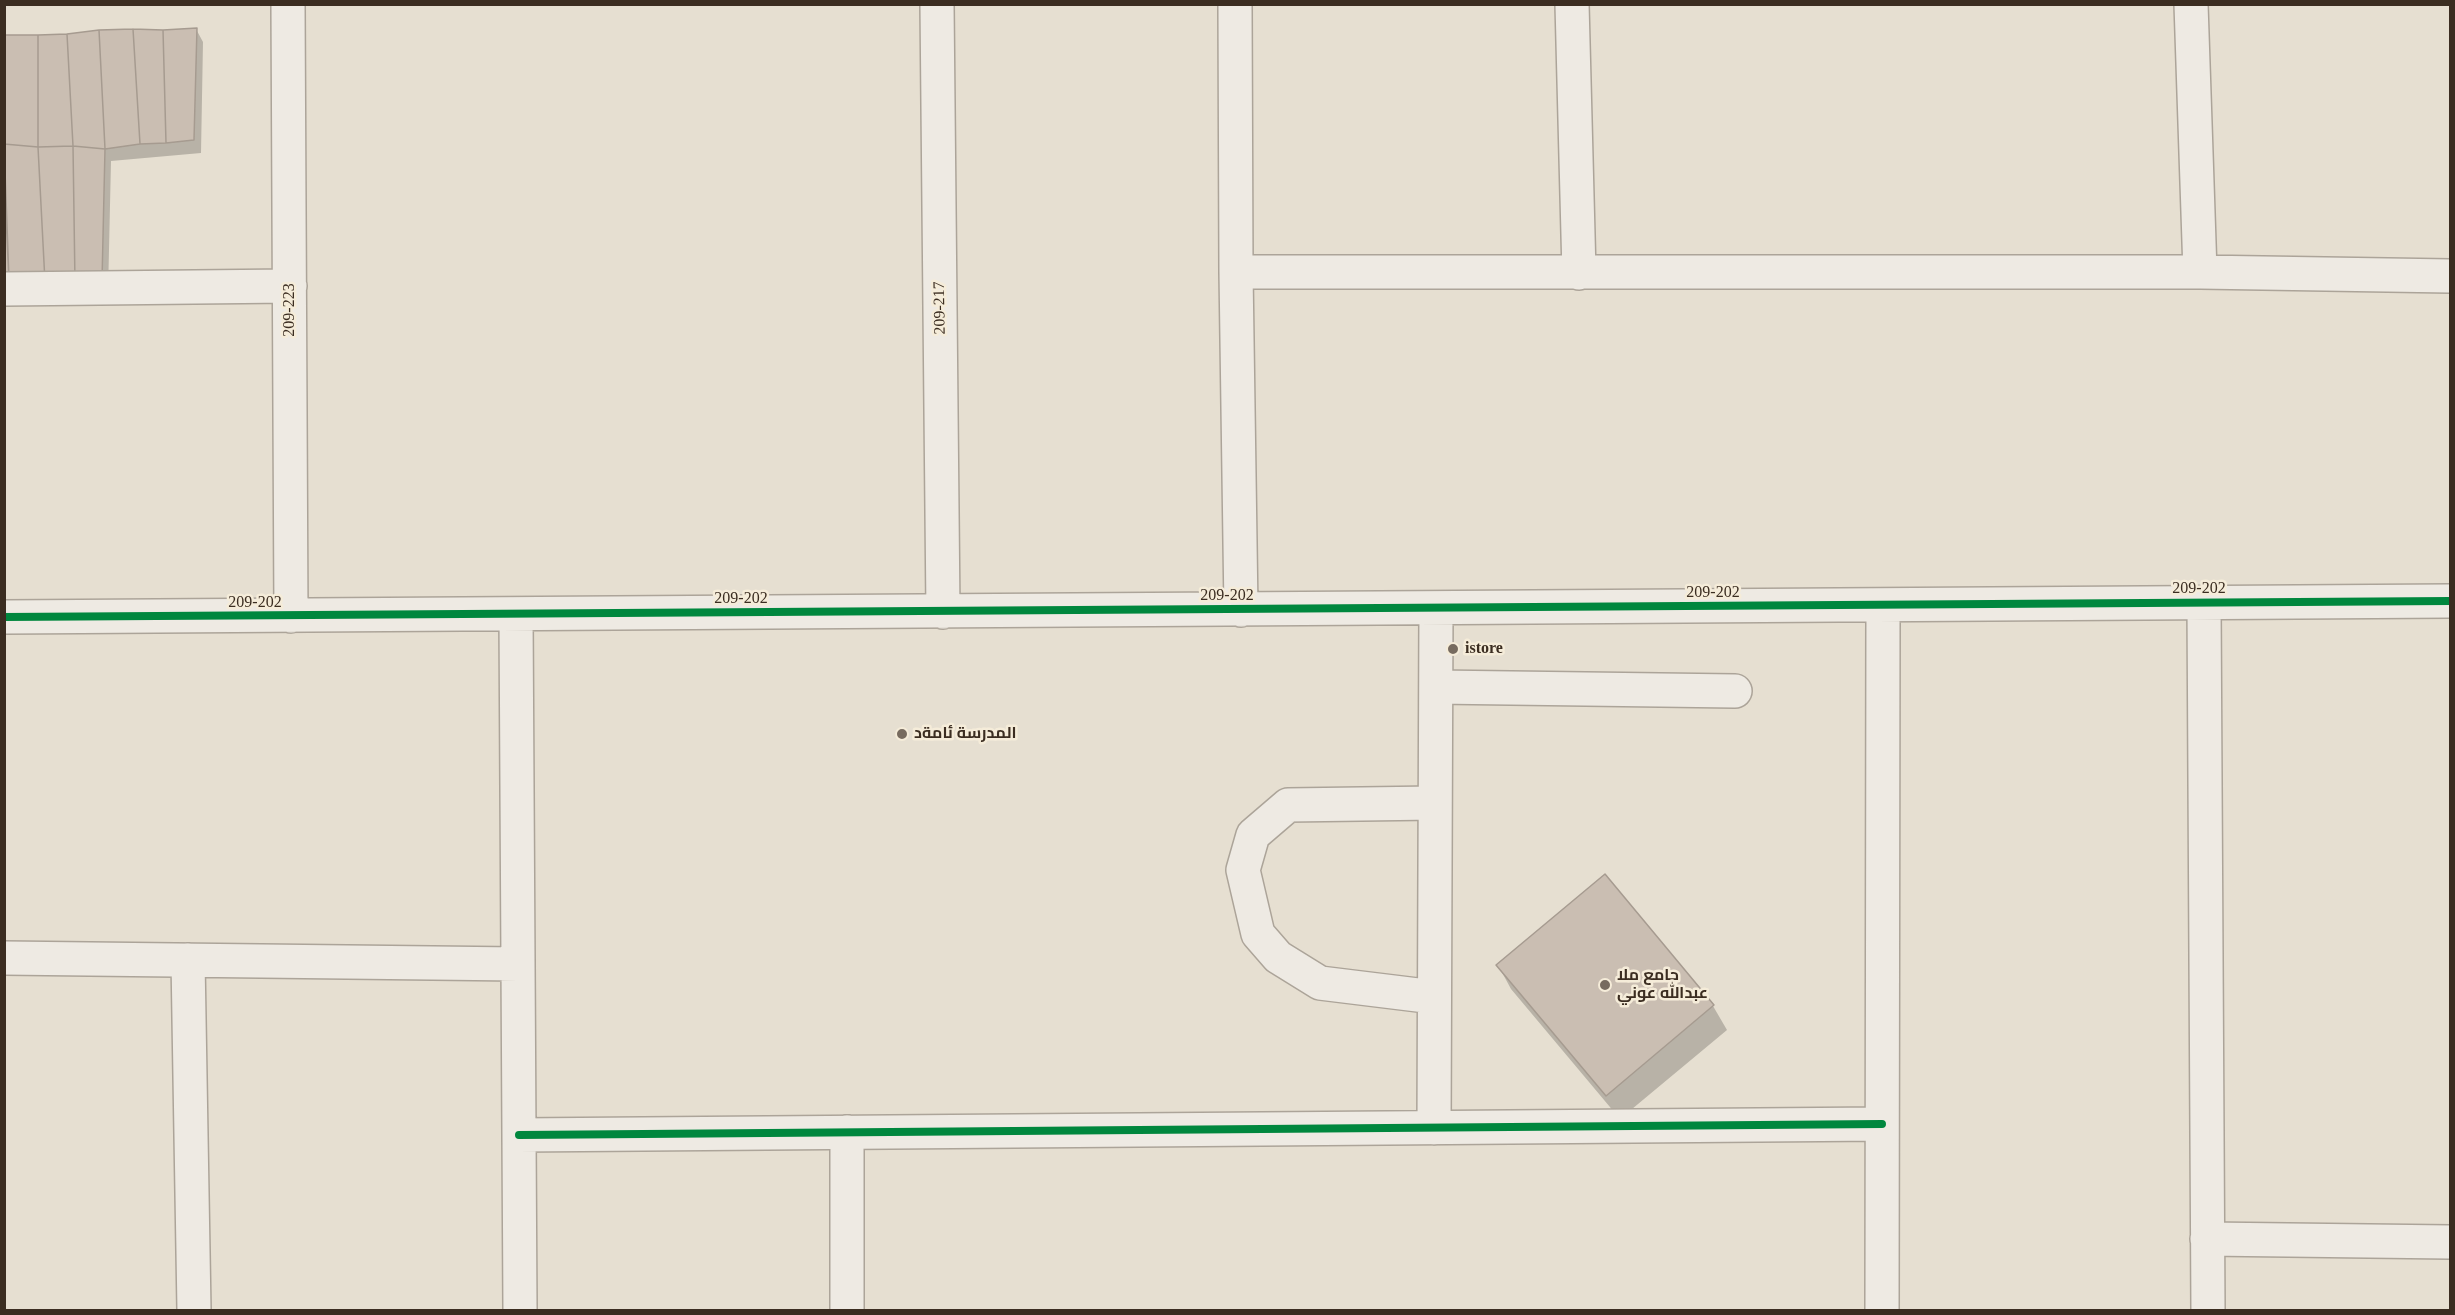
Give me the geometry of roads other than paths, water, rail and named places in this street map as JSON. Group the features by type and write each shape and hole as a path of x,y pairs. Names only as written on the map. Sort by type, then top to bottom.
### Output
{"street":[{"name":"209-223","path":"288,4 291,616"},
{"name":"209-217","path":"937,4 943,612"},
{"path":"1235,4 1241,609"},
{"path":"1572,4 1579,273"},
{"path":"2191,4 2200,273"},
{"path":"1236,272 2200,273 2451,276"},
{"path":"4,289 290,285"},
{"name":"209-202","path":"4,617 2451,601"},
{"path":"2204,603 2208,1311"},
{"path":"1882,1311 1883,605"},
{"path":"1434,1128 1436,608"},
{"path":"516,615 520,1311"},
{"path":"1436,687 1736,691"},
{"path":"1434,997 1320,983 1278,957 1258,934 1243,870 1253,835 1288,805 1435,802"},
{"path":"4,958 518,964"},
{"path":"188,960 194,1311"},
{"path":"519,1135 1882,1124"},
{"path":"847,1132 847,1311"},
{"path":"2208,1239 2451,1242"}],"place":[{"name":"istore","path":"1453,649"},
{"name":"المدرسة ئامةد","path":"902,734"},
{"name":"جامع ملا عبدالله عوني","path":"1605,985"}]}
